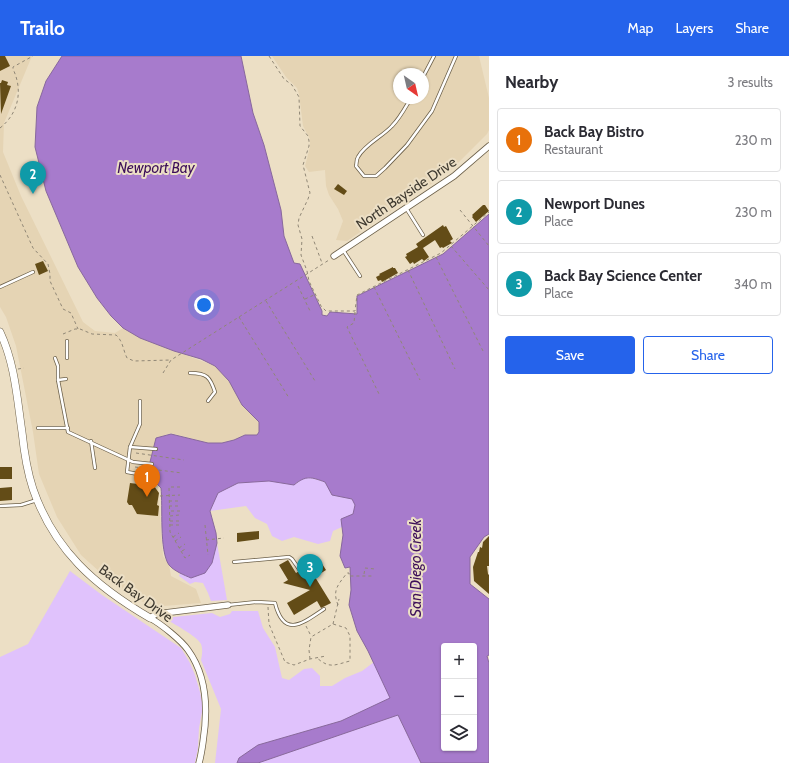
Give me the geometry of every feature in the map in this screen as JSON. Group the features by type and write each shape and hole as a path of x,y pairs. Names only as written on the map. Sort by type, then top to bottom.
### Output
{"street":[{"name":"North Bayside Drive","path":"334,256 454,176 488,150"},
{"name":"Back Bay Drive","path":"0,332 10,357 14,374 28,469 33,488 43,513 56,537 78,565 101,586 122,602 150,618 184,645 190,653 204,692 206,711 204,738 199,763"},
{"path":"150,618 156,614 228,605"}],"lane":[{"path":"428,68 434,56"},
{"path":"407,104 393,126 382,136 367,146 357,158 356,166 364,176 376,176 407,145 432,110 456,56"},
{"path":"406,208 423,235"},
{"path":"343,250 360,276"},
{"path":"0,287 33,272"},
{"path":"67,341 67,358"},
{"path":"54,358 58,366 58,380 68,432 133,462 152,464"},
{"path":"190,373 202,373 211,380 215,392 208,400"},
{"path":"58,380 66,379"},
{"path":"140,401 140,424 130,447 127,472 149,476"},
{"path":"38,428 68,428"},
{"path":"91,442 95,468"},
{"path":"130,447 156,449"},
{"path":"0,506 21,505 38,500"},
{"path":"234,562 289,557 299,569"},
{"path":"228,605 258,602 275,603 282,621 294,626 304,622 324,609"}],"path":[{"path":"0,128 14,112 19,94 18,80 13,67 33,56"},
{"path":"269,56 284,79 292,85 299,97 300,126 308,136 309,141 309,146 303,165 310,193 299,218 298,225 302,239 301,255 309,281 321,306 326,310 355,311"},
{"path":"0,175 33,248 48,264 50,281 57,298 63,309 71,314 78,329"},
{"path":"460,210 489,246"},
{"path":"379,394 347,327 354,323 357,295 436,256 450,246 489,212"},
{"path":"312,236 323,264"},
{"path":"450,246 489,290"},
{"path":"163,373 171,360 334,256"},
{"path":"436,256 483,351"},
{"path":"407,270 454,369"},
{"path":"298,286 311,313"},
{"path":"374,286 420,380"},
{"path":"305,299 315,294"},
{"path":"265,300 315,382"},
{"path":"239,317 289,398"},
{"path":"63,334 78,329 92,334 116,335 122,342 123,350 127,358 134,361 171,360"},
{"path":"136,453 184,460"},
{"path":"135,467 182,473"},
{"path":"180,486 169,487 170,532 185,558 190,555"},
{"path":"160,496 180,495"},
{"path":"169,501 181,501"},
{"path":"169,506 180,506"},
{"path":"169,511 180,511"},
{"path":"169,516 179,516"},
{"path":"170,521 179,521"},
{"path":"170,525 180,525"},
{"path":"205,525 208,555"},
{"path":"172,537 179,533"},
{"path":"175,541 181,537"},
{"path":"206,540 224,538"},
{"path":"179,548 185,544"},
{"path":"181,552 187,548"},
{"path":"364,575 365,568 375,569"},
{"path":"338,605 335,598 335,589 348,573 349,576 374,576"},
{"path":"333,624 339,599"},
{"path":"268,602 270,624 285,662 294,665 310,659 326,656"},
{"path":"304,622 312,637 309,650 310,659"},
{"path":"312,637 333,624 343,626 350,633 350,661 331,666 317,658"}],"shaded area":[{"path":"0,56 32,56 4,123 3,152 21,196 83,322 95,331 115,333 123,328 140,338 215,366 229,381 242,405 259,422 259,432 257,435 245,435 222,443 208,443 171,433 156,438 147,478 158,486 163,556 169,565 171,576 196,589 201,603 151,607 112,583 81,555 57,517 39,474 33,432 16,346 6,317 0,307"},
{"path":"272,56 479,56 489,98 489,130 487,134 449,172 347,241 336,240 343,221 338,209 329,195 326,186 325,170 309,172 305,166 310,147 310,139 303,126 297,88 286,77"},
{"path":"308,477 325,482 332,495 352,499 356,505 353,514 341,519 342,527 333,531 330,541 318,544 294,537 282,541 272,536 267,524 255,518 246,506 210,511 218,493 238,483 269,481 294,485 302,479"},
{"path":"217,543 227,600 211,601 203,583 195,582 190,584 179,576 180,573 191,578 212,563"},
{"path":"70,571 102,595 181,648 195,675 203,707 195,763 0,763 0,657 28,644"},
{"path":"232,611 258,611 263,628 275,647 282,678 289,680 304,669 312,668 320,676 320,686 332,686 345,678 362,671 374,662 391,698 341,721 258,745 239,758 237,763 215,763 221,709 201,660 201,644 190,634 164,618 212,613 220,617 230,614"},
{"path":"398,715 421,763 258,763"}],"water":[{"name":"Newport Bay","path":"62,56 241,56 253,113 264,145 281,210 284,236 294,263 300,264 322,311 322,315 327,316 330,312 357,314 357,296 443,254 489,214 489,534 484,537 470,557 470,584 489,599 489,655 487,656 489,663 489,763 421,763 398,715 258,763 237,763 239,758 258,745 341,721 390,698 357,631 349,605 351,590 350,567 345,568 340,556 343,535 341,519 353,514 355,505 352,499 332,495 325,482 312,478 305,478 294,485 269,481 238,483 218,493 210,511 217,543 212,563 205,573 191,578 176,571 169,565 164,550 161,488 152,479 146,478 156,438 171,434 208,443 222,443 245,435 257,435 259,432 259,422 242,405 229,381 215,366 201,359 174,351 140,338 123,328 111,316 97,298 78,267 46,191 35,147 37,107 46,81"}],"building":[{"path":"0,56 5,56 10,66 0,71"},
{"path":"2,80 8,82 7,85 11,86 1,114 0,83"},
{"path":"338,184 347,191 344,195 334,189"},
{"path":"483,205 485,205 489,211 476,222 472,215"},
{"path":"443,225 444,227 446,226 453,239 450,241 452,243 440,248 435,240 423,248 429,257 424,261 422,259 414,264 413,262 410,264 405,257 407,256 406,254 418,247 416,244"},
{"path":"43,261 48,271 39,275 35,264"},
{"path":"393,267 398,273 382,282 381,280 378,281 376,277 380,275 379,274"},
{"path":"0,467 12,467 12,479 0,479"},
{"path":"130,483 154,486 159,493 157,505 159,506 158,516 137,514 132,505 129,505 127,502"},
{"path":"12,487 12,500 0,501 0,488"},
{"path":"259,531 259,539 237,542 237,533"},
{"path":"489,536 489,566 487,566 489,575 489,594 474,581 473,567 480,547 482,548 483,542"},
{"path":"319,559 326,570 315,577 331,603 321,608 317,601 294,615 287,603 310,590 283,583 288,580 279,565 288,560 296,573"}],"place":[{"name":"Newport Dunes","path":"33,194"},
{"name":"Back Bay Bistro","path":"147,497"},
{"name":"Back Bay Science Center","path":"310,587"}],"water label":[{"name":"San Diego Creek","path":"416,568"}]}
